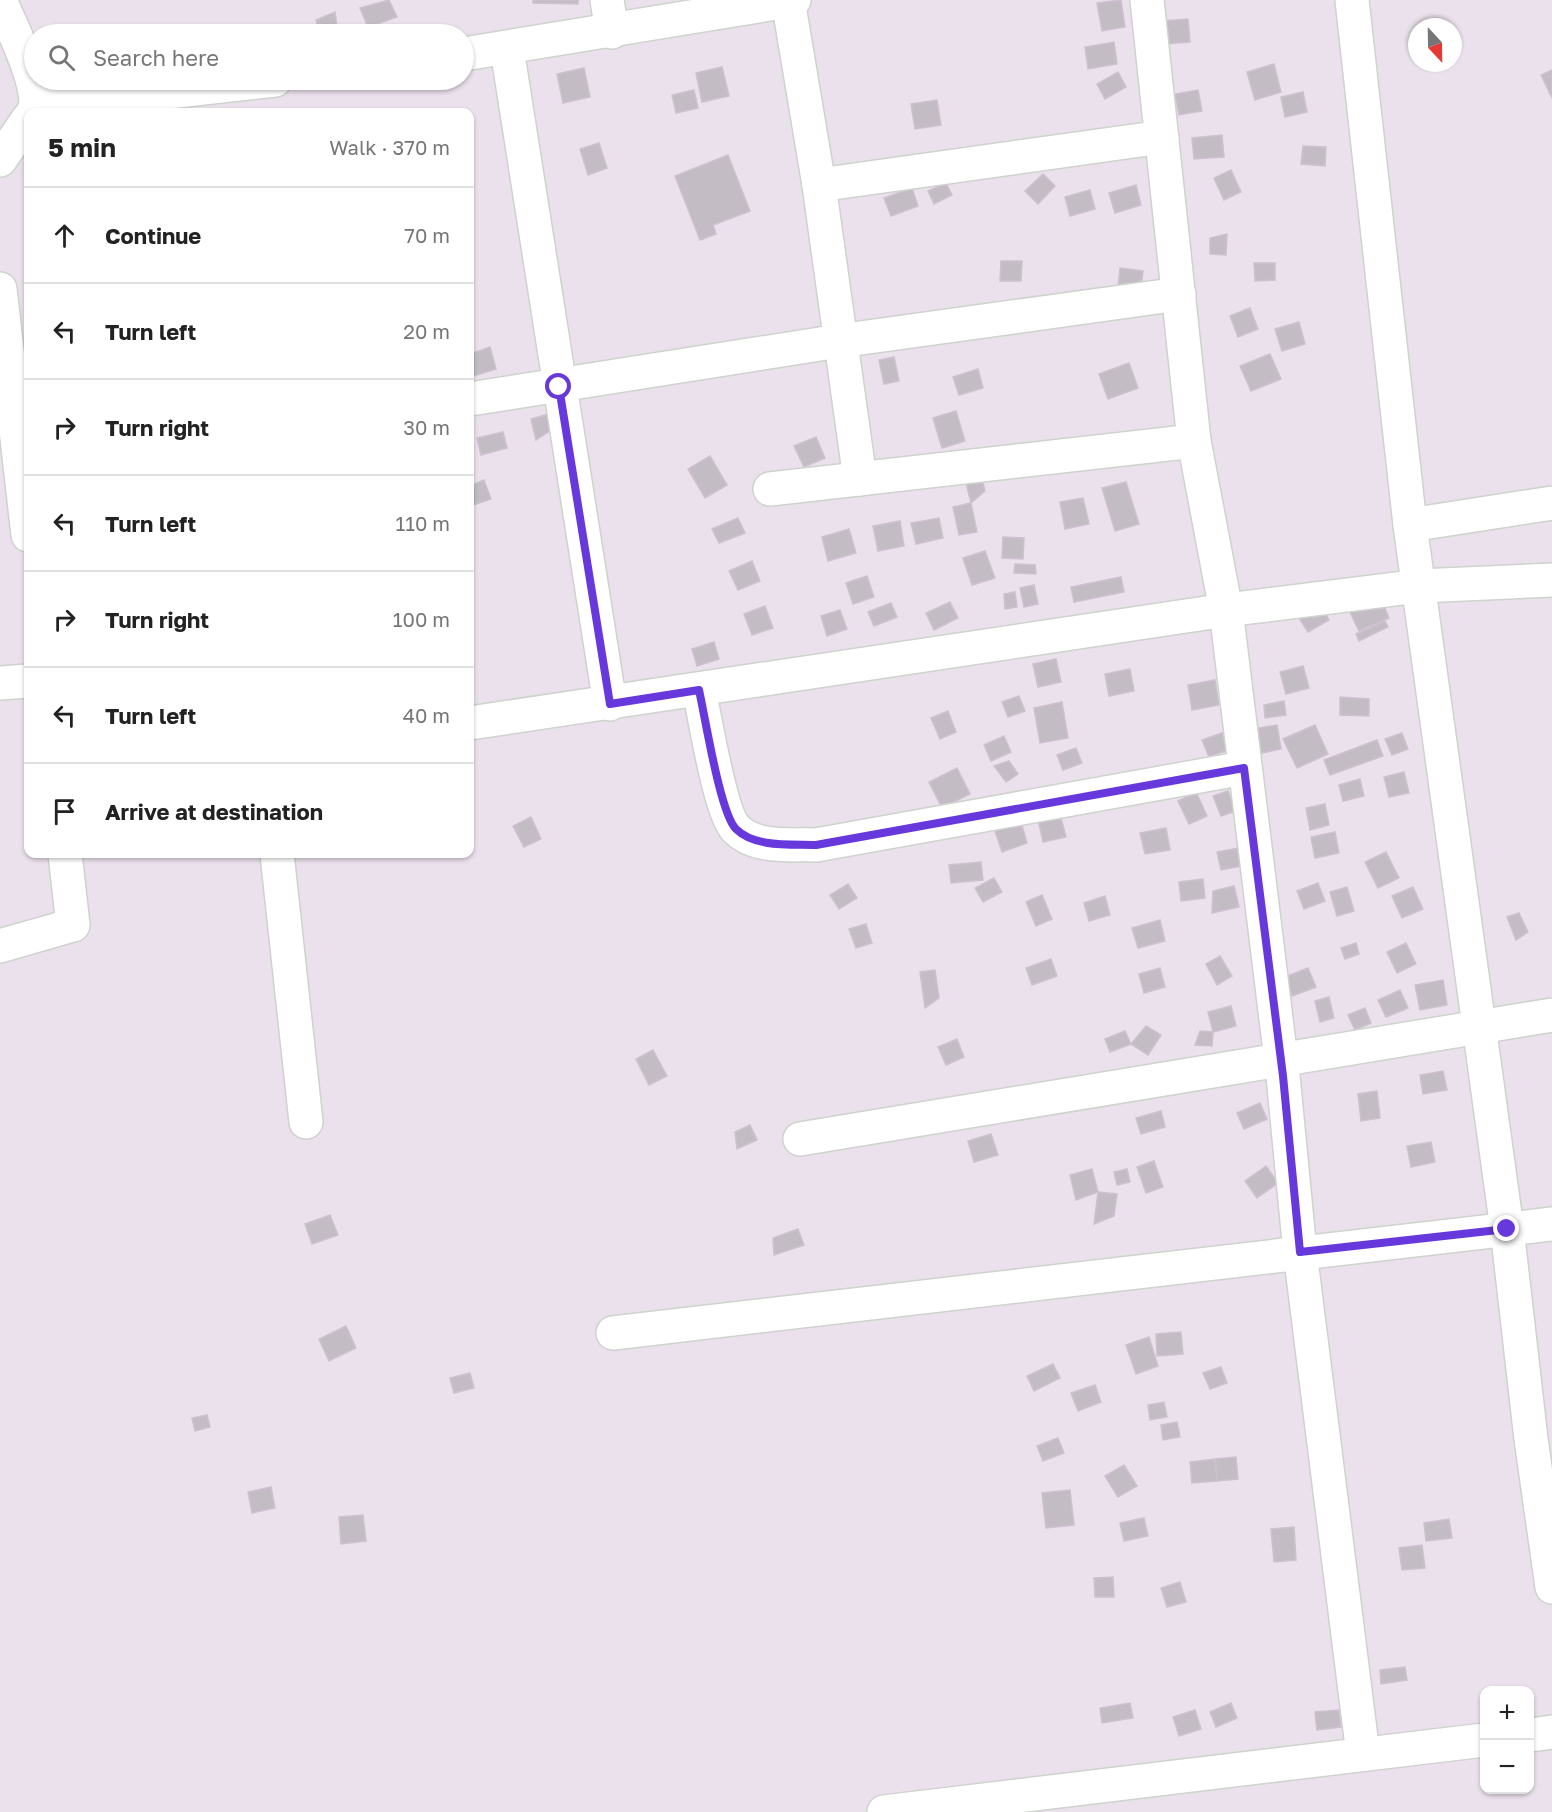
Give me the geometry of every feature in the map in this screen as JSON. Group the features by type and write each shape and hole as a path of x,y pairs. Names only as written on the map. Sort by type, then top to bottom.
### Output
{"street":[{"path":"0,0 24,60"},
{"path":"607,0 612,32"},
{"path":"474,53 612,32 790,0 819,185 839,341 860,478"},
{"path":"1147,0 1194,441 1226,610 1281,1062 1300,1252 1363,1754"},
{"path":"1352,0 1410,525 1507,1229 1542,1438 1552,1587"},
{"path":"507,49 610,704"},
{"path":"33,108 34,90"},
{"path":"103,108 201,101 240,90"},
{"path":"0,160 24,126"},
{"path":"819,185 1162,137"},
{"path":"0,289 24,500"},
{"path":"474,398 559,387 839,341 1179,294"},
{"path":"770,489 1194,441"},
{"path":"1410,525 1552,503"},
{"path":"474,722 610,704 1226,610 1419,586 1552,580"},
{"path":"0,683 24,681"},
{"path":"699,690 726,810 736,829 764,843 816,845 1244,768"},
{"path":"0,946 73,926 65,858"},
{"path":"277,858 306,1122"},
{"path":"800,1139 1281,1062 1479,1026 1552,1016"},
{"path":"613,1333 1552,1224"},
{"path":"1534,1734 1552,1732"},
{"path":"884,1812 1480,1741"}],"building":[{"path":"389,0 397,17 377,24 367,24 360,8"},
{"path":"533,0 578,0 578,4 533,3"},
{"path":"1121,0 1125,27 1102,31 1097,3"},
{"path":"335,12 337,24 317,24 316,20"},
{"path":"1188,19 1190,42 1164,44 1162,21"},
{"path":"1114,42 1117,64 1088,69 1085,47"},
{"path":"1274,64 1281,92 1255,100 1247,72"},
{"path":"722,67 729,96 702,102 696,73"},
{"path":"584,68 590,97 563,103 557,74"},
{"path":"1552,70 1552,98 1541,75"},
{"path":"1118,72 1126,87 1105,99 1097,84"},
{"path":"694,90 698,108 676,113 672,95"},
{"path":"1198,90 1202,111 1179,115 1175,94"},
{"path":"1303,92 1307,112 1285,117 1281,97"},
{"path":"937,100 941,125 915,129 911,104"},
{"path":"1222,135 1224,157 1194,159 1192,138"},
{"path":"599,143 607,168 588,175 580,149"},
{"path":"1303,146 1326,147 1325,166 1301,164"},
{"path":"728,155 750,211 713,225 716,234 700,240 675,176"},
{"path":"1231,170 1241,192 1224,200 1214,178"},
{"path":"1043,174 1055,186 1038,204 1025,191"},
{"path":"946,183 952,195 934,204 928,191"},
{"path":"1136,185 1141,205 1115,213 1109,193"},
{"path":"912,188 918,206 891,216 884,198"},
{"path":"1090,190 1095,209 1070,216 1065,197"},
{"path":"1227,234 1226,255 1210,254 1210,238"},
{"path":"1001,261 1022,261 1021,281 1000,281"},
{"path":"1254,263 1275,263 1275,280 1255,281"},
{"path":"1120,268 1143,271 1141,289 1118,288"},
{"path":"1250,308 1258,329 1238,337 1230,316"},
{"path":"1299,322 1305,344 1282,351 1275,329"},
{"path":"490,347 496,369 474,376 474,353"},
{"path":"1270,354 1281,379 1251,391 1240,366"},
{"path":"894,357 899,381 884,384 879,360"},
{"path":"1129,363 1138,388 1108,399 1099,374"},
{"path":"978,369 983,388 959,395 953,377"},
{"path":"956,411 965,441 942,448 933,418"},
{"path":"549,414 553,429 536,440 531,419"},
{"path":"503,432 507,448 481,455 477,438"},
{"path":"816,437 825,458 804,467 794,446"},
{"path":"710,456 727,485 705,498 688,469"},
{"path":"982,479 985,491 971,503 966,483"},
{"path":"484,480 491,499 474,505 474,484"},
{"path":"1126,482 1139,524 1115,531 1102,488"},
{"path":"1083,498 1089,524 1065,529 1060,502"},
{"path":"971,503 977,532 959,535 953,507"},
{"path":"738,518 745,533 719,543 712,529"},
{"path":"939,518 943,538 916,544 911,523"},
{"path":"900,521 904,546 878,551 873,526"},
{"path":"849,529 856,553 828,561 822,537"},
{"path":"1003,537 1024,538 1023,559 1002,558"},
{"path":"985,551 995,578 972,585 963,558"},
{"path":"752,561 760,581 738,590 729,571"},
{"path":"1015,564 1035,565 1036,574 1014,573"},
{"path":"867,576 874,597 853,604 846,583"},
{"path":"1121,577 1124,592 1074,602 1071,587"},
{"path":"1034,585 1038,604 1024,607 1020,588"},
{"path":"1015,592 1017,607 1005,609 1004,594"},
{"path":"1380,596 1389,618 1359,631 1349,610"},
{"path":"950,602 958,618 934,630 926,613"},
{"path":"891,603 897,617 874,626 868,612"},
{"path":"765,606 773,628 752,635 744,614"},
{"path":"840,610 847,629 827,636 821,616"},
{"path":"1310,612 1313,618 1325,612 1329,620 1308,632 1299,618"},
{"path":"1385,621 1388,627 1359,641 1356,634"},
{"path":"714,642 719,659 697,666 692,649"},
{"path":"1056,659 1061,682 1038,687 1033,664"},
{"path":"1303,666 1309,688 1286,694 1280,672"},
{"path":"1130,669 1134,691 1109,696 1105,674"},
{"path":"1215,680 1219,705 1192,710 1188,685"},
{"path":"1019,696 1025,711 1008,717 1002,702"},
{"path":"1340,697 1369,699 1369,716 1340,715"},
{"path":"1284,701 1286,715 1265,718 1264,705"},
{"path":"1062,702 1068,738 1040,743 1034,708"},
{"path":"948,711 956,732 940,739 931,718"},
{"path":"1277,725 1281,749 1257,754 1253,729"},
{"path":"1315,725 1328,754 1297,768 1283,739"},
{"path":"1222,733 1228,750 1209,757 1202,740"},
{"path":"1402,733 1408,749 1392,755 1385,739"},
{"path":"1004,736 1011,752 991,761 984,745"},
{"path":"1377,740 1383,756 1330,775 1324,760"},
{"path":"1076,748 1082,763 1063,770 1057,755"},
{"path":"1009,761 1018,774 1006,782 994,766"},
{"path":"957,768 970,794 942,808 929,782"},
{"path":"1404,772 1409,793 1389,797 1384,777"},
{"path":"1360,779 1364,796 1343,801 1339,785"},
{"path":"1228,791 1236,811 1221,816 1213,796"},
{"path":"1196,792 1207,816 1189,824 1178,801"},
{"path":"1325,804 1329,825 1310,830 1306,808"},
{"path":"1060,814 1066,837 1043,842 1038,819"},
{"path":"531,817 541,839 524,847 513,826"},
{"path":"1021,822 1027,843 1002,852 995,831"},
{"path":"1166,828 1170,850 1145,854 1140,833"},
{"path":"1335,832 1339,853 1315,858 1311,837"},
{"path":"1238,848 1242,866 1221,870 1217,852"},
{"path":"1386,852 1399,878 1378,888 1365,862"},
{"path":"981,862 983,880 951,883 949,865"},
{"path":"994,878 1002,892 983,902 975,888"},
{"path":"1203,879 1205,898 1181,901 1179,882"},
{"path":"1318,883 1325,901 1304,909 1297,891"},
{"path":"848,884 857,898 839,909 830,895"},
{"path":"1234,886 1239,907 1212,913 1213,891"},
{"path":"1347,887 1354,911 1337,916 1330,892"},
{"path":"1413,887 1423,909 1402,918 1392,896"},
{"path":"1042,895 1052,919 1036,926 1026,902"},
{"path":"1105,896 1110,915 1089,921 1084,903"},
{"path":"1519,913 1528,932 1516,940 1507,917"},
{"path":"1160,920 1165,941 1138,948 1132,928"},
{"path":"866,924 872,943 856,948 849,929"},
{"path":"1356,943 1359,954 1345,959 1341,948"},
{"path":"1406,943 1416,964 1397,973 1387,952"},
{"path":"1220,956 1232,976 1217,985 1206,964"},
{"path":"1051,959 1057,976 1032,985 1026,968"},
{"path":"1160,968 1165,987 1144,993 1139,974"},
{"path":"1308,968 1316,987 1292,996 1285,977"},
{"path":"935,970 939,998 925,1008 920,972"},
{"path":"1443,980 1447,1005 1420,1010 1415,985"},
{"path":"1400,990 1408,1008 1386,1017 1378,1000"},
{"path":"1329,997 1334,1018 1320,1022 1315,1001"},
{"path":"1231,1006 1236,1026 1213,1032 1208,1012"},
{"path":"1365,1008 1371,1023 1355,1030 1348,1015"},
{"path":"1146,1026 1161,1035 1148,1055 1131,1044"},
{"path":"1125,1031 1131,1044 1110,1052 1105,1039"},
{"path":"1200,1031 1213,1032 1212,1046 1195,1045"},
{"path":"957,1039 964,1057 946,1065 938,1047"},
{"path":"653,1050 667,1076 649,1085 636,1059"},
{"path":"1443,1071 1447,1090 1423,1094 1420,1075"},
{"path":"1377,1091 1380,1118 1361,1121 1358,1094"},
{"path":"1260,1103 1267,1119 1244,1129 1237,1113"},
{"path":"1161,1111 1165,1127 1141,1134 1136,1118"},
{"path":"750,1125 757,1140 737,1149 735,1132"},
{"path":"991,1134 998,1155 974,1162 968,1141"},
{"path":"1431,1142 1435,1162 1411,1167 1407,1146"},
{"path":"1154,1161 1163,1187 1146,1193 1137,1167"},
{"path":"1266,1166 1278,1183 1257,1198 1245,1181"},
{"path":"1092,1169 1098,1192 1076,1200 1070,1175"},
{"path":"1127,1169 1130,1182 1117,1185 1114,1172"},
{"path":"1098,1192 1117,1194 1114,1216 1094,1224"},
{"path":"330,1215 338,1235 312,1244 305,1224"},
{"path":"798,1229 804,1245 774,1255 773,1238"},
{"path":"346,1326 356,1348 329,1361 319,1339"},
{"path":"1181,1332 1183,1354 1157,1356 1156,1334"},
{"path":"1149,1337 1158,1366 1136,1374 1126,1345"},
{"path":"1053,1364 1060,1378 1034,1391 1027,1376"},
{"path":"1221,1367 1227,1383 1210,1389 1203,1373"},
{"path":"470,1373 474,1388 454,1393 450,1378"},
{"path":"1095,1385 1101,1402 1078,1411 1071,1393"},
{"path":"1164,1402 1167,1417 1150,1420 1148,1405"},
{"path":"207,1415 210,1427 195,1431 192,1418"},
{"path":"1177,1422 1180,1437 1163,1440 1161,1425"},
{"path":"1058,1438 1064,1453 1043,1461 1037,1446"},
{"path":"1236,1457 1238,1479 1217,1481 1215,1459"},
{"path":"1215,1459 1217,1481 1192,1483 1190,1462"},
{"path":"1124,1465 1137,1486 1118,1497 1105,1476"},
{"path":"271,1487 275,1508 252,1513 248,1492"},
{"path":"1070,1490 1074,1525 1046,1528 1042,1493"},
{"path":"363,1515 366,1541 341,1544 339,1517"},
{"path":"1144,1518 1148,1536 1124,1541 1120,1523"},
{"path":"1449,1519 1452,1538 1426,1541 1424,1523"},
{"path":"1294,1527 1296,1560 1274,1562 1271,1529"},
{"path":"1422,1545 1425,1568 1402,1570 1399,1548"},
{"path":"1113,1577 1114,1597 1095,1597 1094,1578"},
{"path":"1180,1582 1186,1602 1167,1607 1161,1588"},
{"path":"1405,1667 1407,1680 1381,1684 1380,1670"},
{"path":"1130,1703 1133,1718 1102,1723 1100,1708"},
{"path":"1231,1703 1237,1718 1216,1727 1210,1712"},
{"path":"1195,1710 1201,1729 1179,1736 1173,1717"},
{"path":"1339,1710 1341,1727 1317,1730 1315,1712"}],"route":[{"path":"559,387 610,704 699,690 726,810 736,829 764,843 816,845 1244,768 1283,1076 1300,1252 1507,1229"}]}
